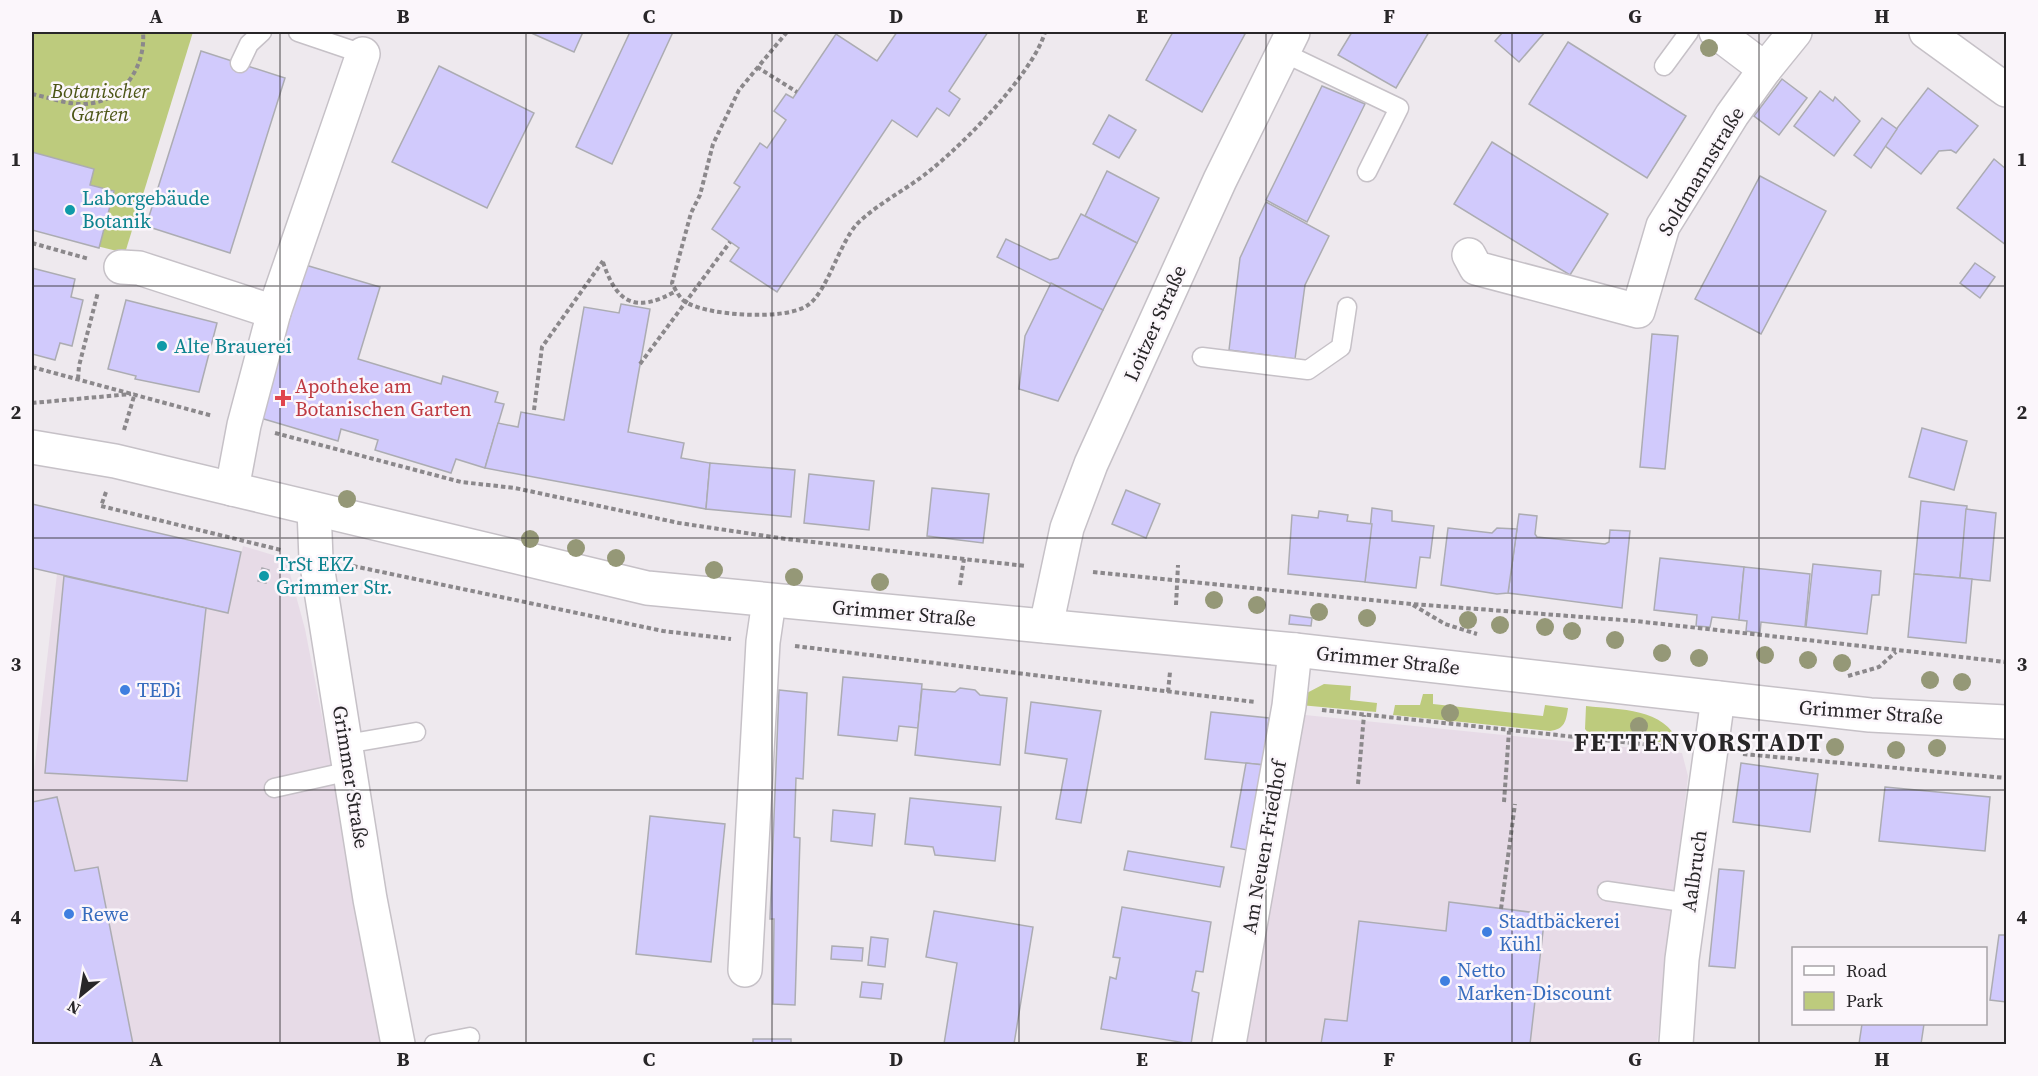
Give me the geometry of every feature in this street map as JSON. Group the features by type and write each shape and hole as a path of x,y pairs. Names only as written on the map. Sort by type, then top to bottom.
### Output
{"street":[{"path":"1716,32 1765,69"},
{"name":"Soldmannstraße","path":"1469,255 1476,268 1638,311 1663,226 1732,115 1795,32"},
{"path":"1926,32 2007,90"},
{"name":"Loitzer Straße","path":"1046,626 1067,528 1091,464 1287,42"},
{"path":"232,489 244,424 274,312 363,54"},
{"path":"105,271 139,268 274,312"},
{"name":"Grimmer Straße","path":"32,447 115,461 647,588 1295,650 1870,715 2007,722"},
{"name":"Grimmer Straße","path":"314,508 316,559 370,899 398,1044"},
{"path":"745,970 763,642 769,601"},
{"name":"Am Neuen Friedhof","path":"1229,1044 1289,706 1295,650"},
{"name":"Aalbruch","path":"1676,1044 1677,998 1718,698"}],"lane":[{"path":"240,63 249,44 262,32"},
{"path":"298,32 363,54"},
{"path":"1664,66 1689,32"},
{"path":"1287,42 1399,108 1367,172"},
{"path":"1202,357 1308,370 1341,347 1347,307"},
{"path":"274,788 416,732"},
{"path":"1607,891 1690,903"},
{"path":"434,1044 470,1037"}],"path":[{"path":"32,94 82,104 99,101 117,91 131,81 142,61 143,32"},
{"path":"786,32 739,90 713,144 700,195 691,213 677,258 672,283 676,291 687,302 698,307 765,315 792,312 807,306 826,280 844,243 858,224 888,199 916,181 972,132 1025,72 1042,44 1045,32"},
{"path":"757,67 797,92"},
{"path":"640,364 730,242"},
{"path":"32,243 105,271 79,366 78,379"},
{"path":"534,410 542,347 603,261 610,285 627,300 645,304 656,302 676,291"},
{"path":"32,367 461,482 515,488 679,523 786,539 1057,569 1178,579 1412,604 1635,621 2007,662"},
{"path":"32,403 135,393"},
{"path":"121,438 135,393"},
{"path":"1178,565 1178,579"},
{"path":"1412,604 1445,624 1479,634"},
{"path":"1846,676 1879,667 1896,651"},
{"path":"1168,692 1231,699"},
{"path":"1289,706 1509,731 2007,778"},
{"path":"1358,784 1364,714"},
{"path":"1504,802 1509,731"},
{"path":"1501,909 1515,804"}],"shaded area":[{"path":"243,546 286,559 305,629 386,1044 32,1044 32,789 57,574 228,613"},
{"path":"1295,714 1682,753 1688,776 1657,1044 1239,1044"}],"green space":[{"name":"Botanischer Garten","path":"32,32 193,32 125,253 32,230"},
{"path":"1324,684 1351,686 1350,700 1377,703 1376,712 1300,705 1303,695"},
{"path":"1423,694 1433,694 1433,704 1543,716 1545,705 1568,708 1564,724 1550,731 1393,715 1395,705 1420,705"},
{"path":"1586,706 1627,710 1652,717 1673,732 1680,744 1590,735 1585,729"}],"building":[{"path":"529,32 583,32 574,52"},
{"path":"630,32 673,32 612,164 576,147"},
{"path":"897,32 988,32 949,91 960,99 949,116 937,108 917,137 892,120 777,292 730,261 739,248 712,229 740,187 734,183 760,143 767,148 786,120 774,111 786,94 793,98 836,34 877,61"},
{"path":"1173,32 1241,32 1245,34 1202,112 1146,80"},
{"path":"1352,32 1429,32 1396,88 1338,55"},
{"path":"1503,32 1545,32 1519,62 1495,41"},
{"path":"1568,42 1686,116 1647,178 1529,104"},
{"path":"201,51 285,78 230,253 146,226"},
{"path":"439,66 534,113 487,208 392,162"},
{"path":"1782,79 1807,98 1779,135 1754,116"},
{"path":"1322,86 1365,104 1307,222 1266,200"},
{"path":"1928,88 1978,126 1956,153 1951,150 1939,151 1921,174 1884,145"},
{"path":"1820,91 1833,101 1835,97 1860,121 1834,156 1794,126"},
{"path":"1109,115 1136,130 1119,158 1093,144"},
{"path":"1882,118 1897,129 1871,168 1854,155"},
{"path":"1492,142 1608,214 1570,275 1454,204"},
{"name":"Laborgebäude Botanik","path":"32,152 94,169 90,185 114,191 99,248 32,230"},
{"path":"1994,159 2006,169 2006,245 1957,208"},
{"path":"1107,171 1159,198 1137,243 1085,216"},
{"path":"1760,176 1826,211 1761,334 1695,299"},
{"path":"1266,202 1329,236 1305,285 1295,359 1229,350 1240,258"},
{"path":"1081,214 1137,243 1103,310 997,257 1006,239 1050,260 1058,258"},
{"path":"1975,263 1995,277 1980,298 1960,283"},
{"path":"302,264 380,287 358,359 441,384 443,376 498,392 495,402 504,404 485,468 456,459 451,473 375,450 378,440 341,429 338,441 257,417"},
{"path":"32,268 75,279 71,297 83,300 72,346 60,343 55,360 32,354"},
{"path":"1051,283 1103,310 1058,401 1019,389 1025,336"},
{"name":"Alte Brauerei","path":"126,300 217,323 199,392 135,379 136,376 108,369"},
{"path":"621,304 650,309 628,432 684,443 681,458 710,463 706,509 485,468 498,423 518,427 521,412 564,420 584,307 619,313"},
{"path":"1652,334 1678,336 1665,469 1640,467"},
{"path":"1922,428 1967,441 1954,490 1909,477"},
{"path":"710,463 795,470 791,517 706,509"},
{"path":"809,474 874,481 869,530 804,523"},
{"path":"932,488 989,494 983,543 927,536"},
{"path":"1126,490 1160,504 1146,538 1112,524"},
{"path":"1921,501 1967,506 1960,578 1914,574"},
{"path":"32,504 241,552 228,613 32,568"},
{"path":"1372,508 1392,511 1392,521 1434,526 1430,558 1420,557 1416,588 1365,582"},
{"path":"1966,509 1996,513 1990,581 1960,578"},
{"path":"1319,511 1348,515 1347,521 1372,524 1365,582 1288,574 1292,515 1318,518"},
{"path":"1519,514 1537,516 1535,534 1537,537 1605,544 1609,542 1610,530 1630,531 1622,608 1508,593"},
{"path":"1448,528 1492,533 1497,528 1517,529 1508,593 1497,594 1441,585"},
{"path":"1660,558 1744,567 1739,620 1712,617 1710,627 1696,626 1697,615 1654,610"},
{"path":"1813,564 1881,571 1879,595 1872,595 1867,634 1806,627"},
{"path":"1744,567 1810,574 1805,627 1761,622 1760,633 1746,631 1747,621 1739,620"},
{"name":"TrSt EKZ Grimmer Str.","path":"262,568 269,570 266,583 258,581"},
{"path":"1914,574 1972,579 1966,643 1908,637"},
{"name":"TEDi","path":"64,576 206,608 187,781 45,773"},
{"path":"1290,615 1312,618 1311,626 1289,624"},
{"path":"843,677 922,684 918,728 899,726 897,741 838,735"},
{"path":"960,688 975,690 980,695 1007,698 1000,765 915,755 922,689 955,692"},
{"path":"779,690 807,693 803,779 796,778 794,837 800,838 795,1005 773,1004 774,919 770,919"},
{"path":"1031,702 1101,711 1081,823 1056,819 1067,759 1025,753"},
{"path":"1211,712 1269,718 1264,765 1205,759"},
{"path":"1246,763 1264,765 1247,850 1231,847"},
{"path":"1741,763 1818,774 1810,832 1733,822"},
{"path":"1885,787 1990,797 1985,851 1879,841"},
{"name":"Rewe","path":"57,797 75,871 98,867 133,1044 32,1044 32,802"},
{"path":"910,798 1001,807 995,861 935,855 933,847 905,844"},
{"path":"833,810 875,814 872,846 831,841"},
{"path":"650,816 725,824 711,962 636,954"},
{"path":"1128,851 1224,867 1220,887 1124,870"},
{"path":"1719,869 1744,871 1735,968 1709,966"},
{"name":"Netto Marken-Discount","path":"1449,902 1545,914 1530,1044 1321,1044 1325,1019 1347,1021 1359,921 1446,931"},
{"path":"1122,907 1211,922 1203,972 1196,971 1192,991 1199,993 1191,1044 1101,1029 1110,977 1116,979 1120,958 1113,957"},
{"path":"934,911 1033,927 1014,1044 944,1044 957,963 926,957"},
{"path":"1999,935 2006,935 2006,1002 1990,1000"},
{"path":"871,937 888,939 885,967 868,965"},
{"path":"832,946 863,948 862,961 831,959"},
{"path":"862,982 883,984 881,999 860,997"},
{"path":"1862,1025 1924,1025 1921,1044 1859,1044"},
{"path":"753,1039 791,1039 791,1044 753,1044"}],"place":[{"name":"Laborgebäude Botanik","path":"70,210"},
{"name":"Alte Brauerei","path":"162,346"},
{"name":"Apotheke am Botanischen Garten","path":"283,398"},
{"name":"TrSt EKZ Grimmer Str.","path":"264,576"},
{"name":"TEDi","path":"125,690"},
{"name":"Rewe","path":"69,914"},
{"name":"Stadtbäckerei Kühl","path":"1487,932"},
{"name":"Netto Marken-Discount","path":"1445,981"}],"district":[{"name":"FETTENVORSTADT","path":"1699,742"}]}
